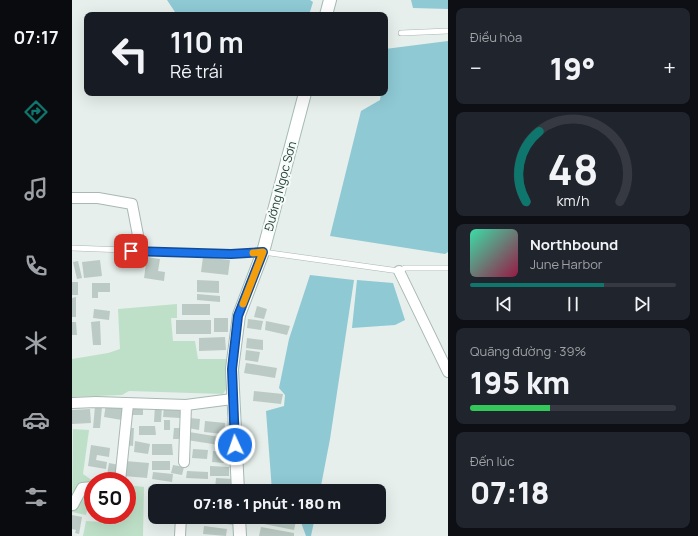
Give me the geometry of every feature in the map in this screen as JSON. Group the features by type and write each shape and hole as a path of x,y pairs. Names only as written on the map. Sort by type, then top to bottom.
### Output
{"main road":[{"path":"327,12 330,0"},
{"name":"Đường Ngọc Sơn","path":"238,484 232,399 232,369 238,316 263,252 305,96"},
{"path":"239,524 240,536"}],"street":[{"path":"72,198 98,198 132,204 141,251"},
{"path":"399,271 448,372"},
{"path":"72,404 96,402 186,405 232,399"},
{"path":"121,472 128,404"},
{"path":"184,462 186,405"},
{"path":"72,504 73,505 82,488 84,488"},
{"path":"180,536 181,524"}],"lane":[{"path":"401,33 448,31"},
{"path":"72,248 231,254 263,252 399,271 405,268 448,268"}],"green space":[{"path":"177,304 177,318 171,318 173,341 195,341 198,359 227,359 227,388 223,394 129,391 122,395 72,397 72,359 108,353 120,349 118,309"},
{"path":"73,429 89,430 83,474 84,515 72,512"},
{"path":"136,486 144,487 143,536 83,536 85,524 136,524"}],"water":[{"path":"167,0 310,0 313,2 310,12 175,12"},
{"path":"411,0 448,0 448,9 413,8"},
{"path":"448,41 448,252 445,254 330,236 361,111 380,100 381,96 388,96 388,49"},
{"path":"310,275 354,280 330,439 321,484 271,484 266,411 284,406 285,395 279,388 289,339"},
{"path":"357,280 393,283 405,320 395,325 352,328"},
{"path":"302,524 314,524 311,536 306,536"}],"building":[{"path":"147,257 160,259 158,271 165,272 164,281 144,278"},
{"path":"203,257 230,260 228,275 201,272"},
{"path":"100,260 102,276 84,278 82,262"},
{"path":"78,261 82,278 77,279 73,262"},
{"path":"197,280 219,281 219,293 197,292"},
{"path":"72,282 78,282 78,295 72,295"},
{"path":"92,283 110,283 110,292 98,292 98,298 92,298"},
{"path":"197,294 220,296 220,302 197,300"},
{"path":"76,297 76,317 72,317 72,298"},
{"path":"182,304 210,304 210,315 182,315"},
{"path":"257,306 267,309 264,319 254,317"},
{"path":"94,309 110,311 109,320 93,318"},
{"path":"214,318 228,318 228,332 214,332"},
{"path":"248,319 263,321 261,330 247,328"},
{"path":"176,320 211,320 211,334 176,334"},
{"path":"100,321 101,345 93,345 91,322"},
{"path":"266,321 290,326 287,335 265,330"},
{"path":"72,322 76,322 77,335 72,335"},
{"path":"225,337 226,350 199,351 199,338"},
{"path":"247,338 263,340 263,350 246,348"},
{"path":"246,350 260,352 258,362 245,360"},
{"path":"246,363 277,368 275,378 244,373"},
{"path":"254,391 283,394 281,404 253,401"},
{"path":"106,404 124,407 122,420 104,417"},
{"path":"155,405 162,406 161,422 154,422"},
{"path":"95,406 102,407 100,428 93,428"},
{"path":"129,406 143,406 143,415 129,415"},
{"path":"164,407 180,408 180,418 163,417"},
{"path":"90,409 91,423 72,424 72,410"},
{"path":"189,418 200,419 199,430 188,428"},
{"path":"164,420 170,420 170,430 164,430"},
{"path":"205,421 225,423 224,434 204,432"},
{"path":"139,426 155,426 156,435 139,435"},
{"path":"127,428 134,428 133,446 125,445"},
{"path":"174,428 180,428 179,439 173,439"},
{"path":"189,432 220,437 219,445 187,440"},
{"path":"135,441 150,444 148,454 134,452"},
{"path":"152,444 172,444 173,455 152,455"},
{"path":"91,445 110,448 109,457 97,455 96,460 107,462 106,469 88,466"},
{"path":"193,449 208,450 207,459 192,458"},
{"path":"213,451 225,452 224,463 212,462"},
{"path":"125,461 149,463 147,478 136,477 136,472 124,472"},
{"path":"152,461 170,461 170,470 152,470"},
{"path":"109,463 119,465 118,472 108,472"},
{"path":"173,465 184,467 182,475 171,473"},
{"path":"210,466 229,467 229,476 210,476"},
{"path":"187,471 208,472 208,479 186,478"},
{"path":"153,472 173,474 172,482 152,479"},
{"path":"216,478 234,479 234,484 215,484"},
{"path":"72,515 82,517 79,534 75,533 76,530 72,529"},
{"path":"264,524 295,524 294,530"},
{"path":"204,526 227,529 226,536 203,534"},
{"path":"261,527 294,533 294,536 259,536"}],"slow traffic":[{"path":"243,304 263,252 253,253"}],"route":[{"path":"131,251 231,254 263,252 238,316 232,369 235,445"}]}
